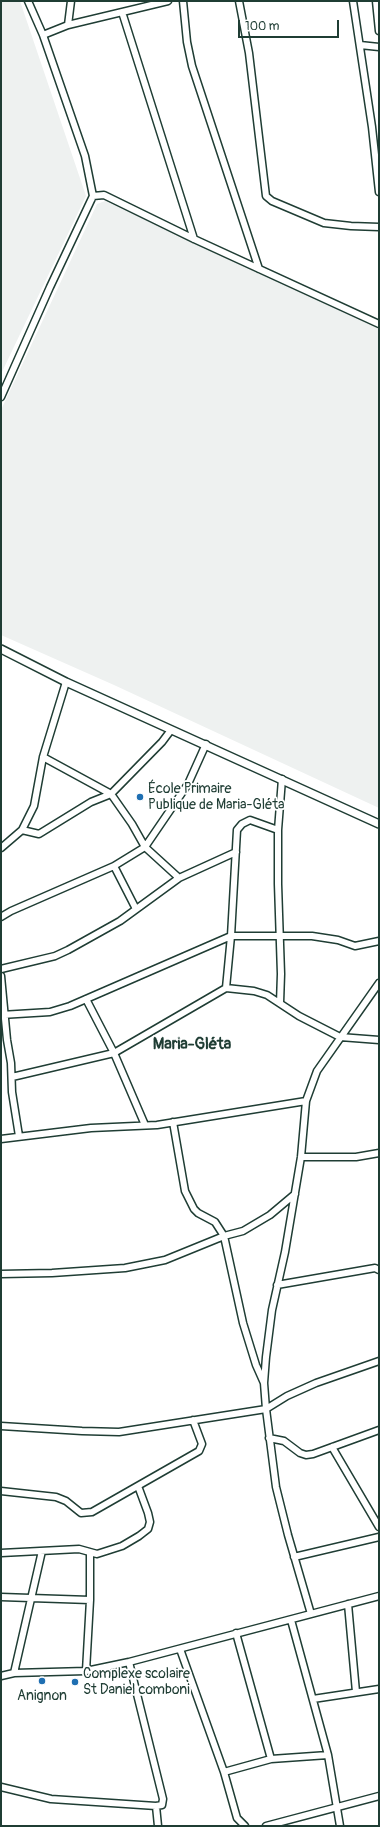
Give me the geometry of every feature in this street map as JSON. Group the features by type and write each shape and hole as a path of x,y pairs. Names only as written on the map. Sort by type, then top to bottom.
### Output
{"street":[{"path":"1,397 50,287 93,196 85,156 43,35 28,1"},
{"path":"68,25 71,1"},
{"path":"43,35 68,25 168,1"},
{"path":"182,1 187,42 192,66 259,269"},
{"path":"239,1 249,53 266,196 272,201 324,223 379,227"},
{"path":"353,1 379,192"},
{"path":"376,1 379,31"},
{"path":"122,12 194,239"},
{"path":"360,45 379,47"},
{"path":"93,196 104,195 194,239 379,324"},
{"path":"1,649 66,682 171,730 206,744 379,824"},
{"path":"1,848 22,830 34,806 43,757 66,682"},
{"path":"22,830 39,834 91,802 111,794 162,742 171,730"},
{"path":"1,917 11,911 114,866 144,847 188,784 206,744"},
{"path":"43,757 111,794 132,824 144,847 179,878"},
{"path":"280,1003 281,936 278,884 278,830 282,779"},
{"path":"226,988 231,936 237,830 246,821 255,821 278,830"},
{"path":"1,969 55,956 68,950 111,927 179,878 236,852"},
{"path":"114,866 136,909"},
{"path":"3,1015 50,1012 86,999 231,936 312,936 338,940 355,946 379,941"},
{"path":"1,976 3,1015 19,1136"},
{"path":"311,1614 294,1557 276,1487 269,1438 264,1383 269,1333 301,1157 306,1101 317,1070 379,983"},
{"path":"12,1077 114,1053 226,988 254,991 266,995 299,1016 340,1037 379,1040"},
{"path":"86,999 114,1053 146,1125"},
{"path":"1,1139 91,1128 173,1122 306,1101"},
{"path":"173,1122 182,1180 188,1196 194,1209 198,1213 215,1222 224,1236 243,1323 256,1365 264,1383"},
{"path":"301,1157 356,1157 379,1153"},
{"path":"1,1274 52,1273 142,1266 165,1260 224,1236 243,1231 270,1215 295,1194"},
{"path":"277,1285 375,1268 379,1270"},
{"path":"1,1426 119,1432 266,1409 287,1396 316,1383 379,1361"},
{"path":"1,1491 56,1497 66,1501 81,1513 85,1514 92,1512 199,1451 202,1444 193,1420"},
{"path":"269,1438 284,1441 300,1453 306,1455 313,1454 379,1430"},
{"path":"332,1447 379,1527"},
{"path":"1,1553 79,1549 97,1554 122,1546 139,1536 148,1528 150,1522 138,1486"},
{"path":"294,1557 379,1537"},
{"path":"14,1673 42,1551"},
{"path":"86,1671 90,1600 90,1553"},
{"path":"1,1676 14,1673 86,1671 129,1662 379,1596"},
{"path":"1,1597 90,1600"},
{"path":"348,1604 356,1692"},
{"path":"291,1620 328,1755 340,1826"},
{"path":"236,1633 271,1759"},
{"path":"180,1649 224,1772 237,1818 245,1826"},
{"path":"1,1787 51,1799 156,1806 162,1804 163,1799 129,1662"},
{"path":"313,1699 379,1689"},
{"path":"224,1772 271,1759 328,1755"},
{"path":"266,1826 379,1796"},
{"path":"156,1806 158,1826"}],"shaded area":[{"path":"1,1 20,1 86,196 1,374"},
{"path":"105,201 379,329 379,808 114,685 1,635 1,410 97,204"}],"place":[{"name":"École Primaire Publique de Maria-Gléta","path":"140,797"},
{"name":"Anignon","path":"42,1681"},
{"name":"Complexe scolaire St Daniel comboni","path":"75,1682"}],"district":[{"name":"Maria-Gléta","path":"192,1045"}]}
